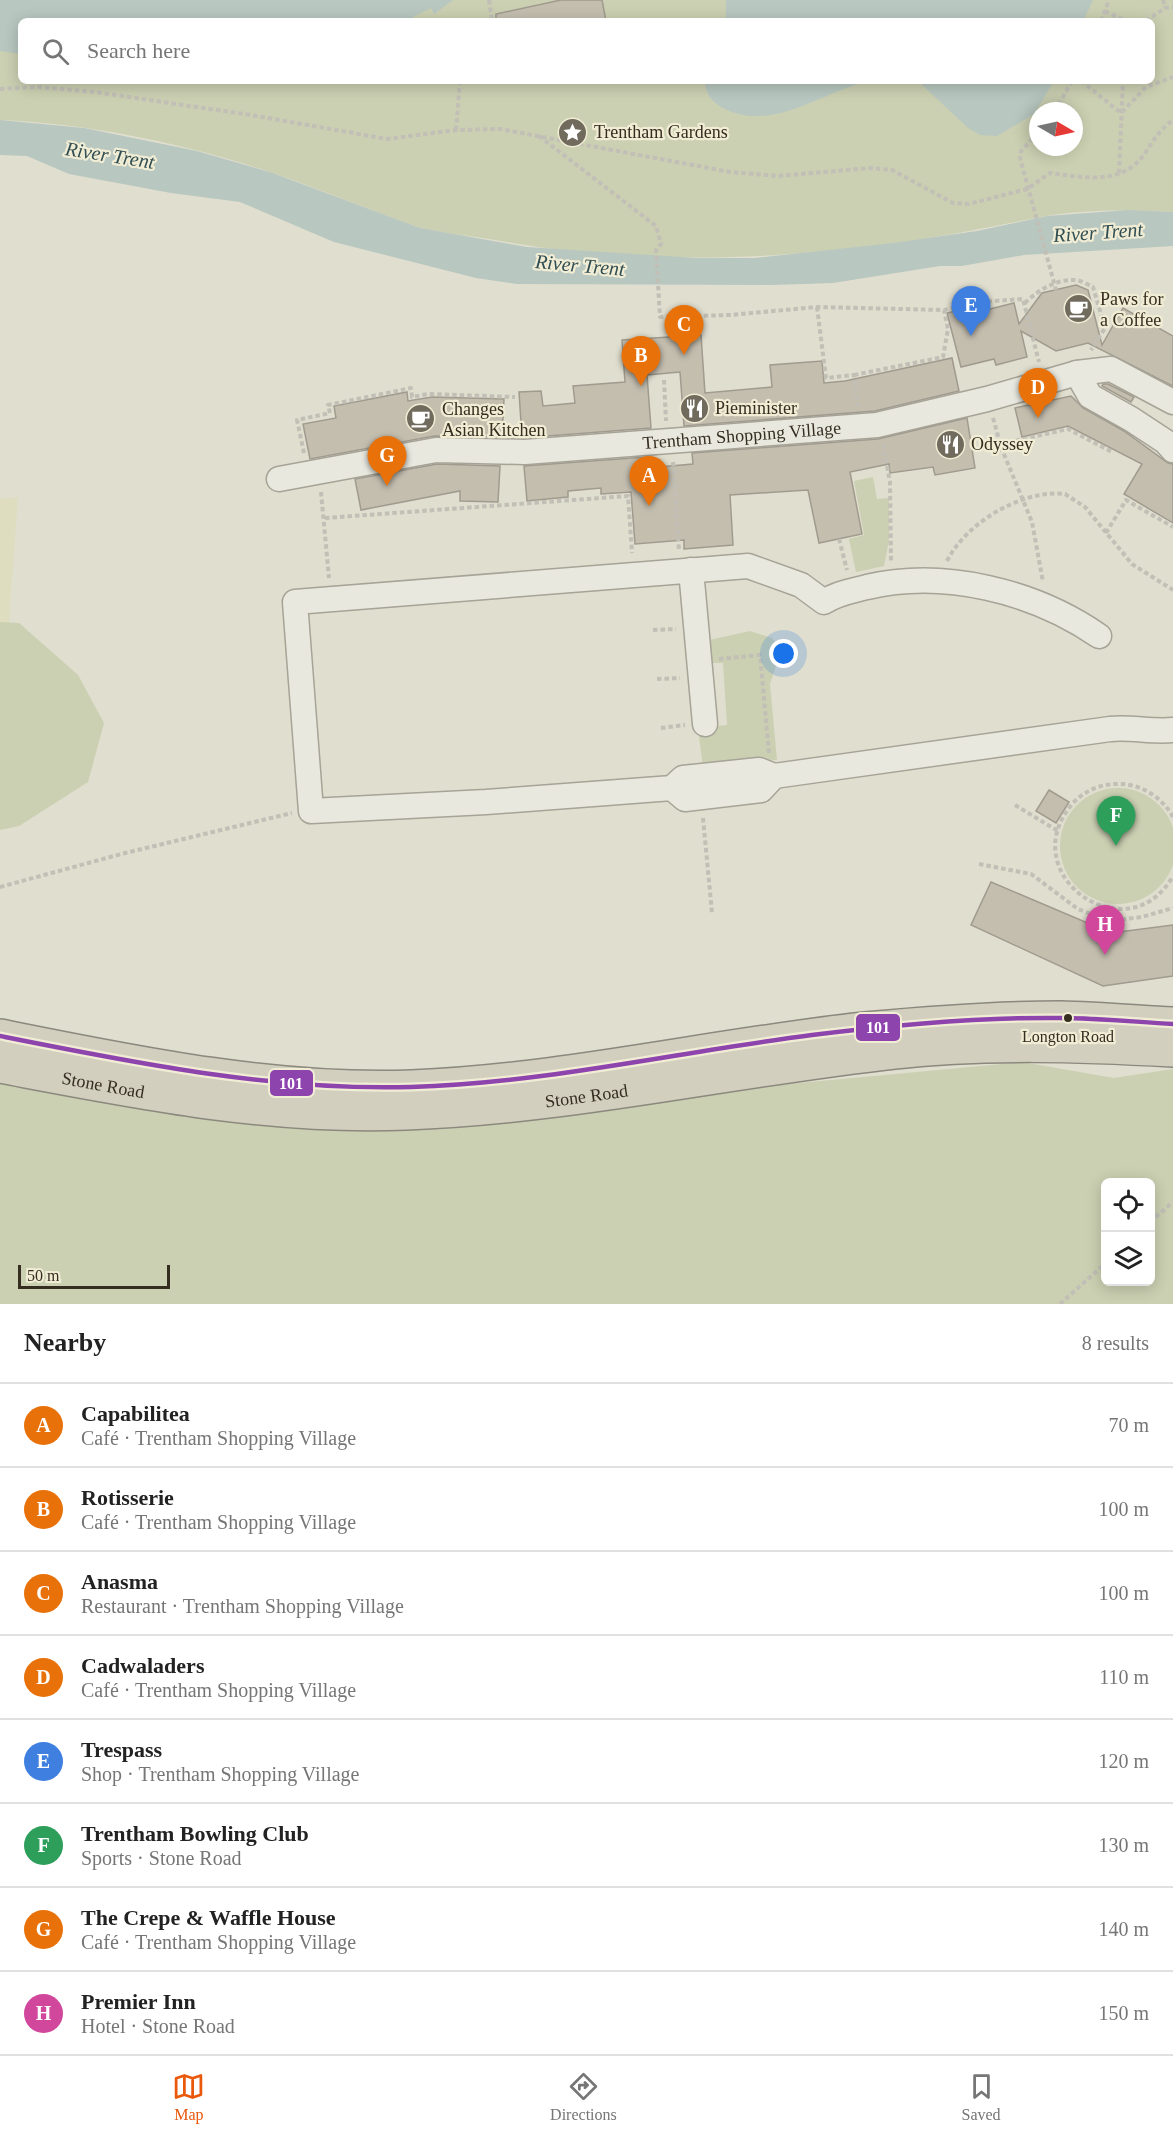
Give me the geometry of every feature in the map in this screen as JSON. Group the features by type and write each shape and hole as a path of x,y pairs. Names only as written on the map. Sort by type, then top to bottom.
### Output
{"highway":[{"name":"Stone Road","path":"0,1036 153,1064 258,1079 410,1087 490,1081 795,1038 923,1024 1063,1018 1173,1024"},
{"name":"Stone Road","path":"0,1066 124,1090 282,1110 402,1114 496,1108 831,1060 963,1046 1079,1045 1173,1050"}],"street":[{"name":"Trentham Shopping Village","path":"279,479 436,450 525,452 878,425 987,399 1077,373 1111,369 1173,402"},
{"path":"1077,373 1090,396 1171,440"},
{"path":"1099,636 1074,619 984,587 906,579 835,595 824,602 801,585 748,566 295,602 311,811 486,802 672,788 685,799 761,790 772,770 1110,729 1134,727 1157,731 1173,730"},
{"path":"691,570 694,669 700,724"}],"path":[{"path":"489,0 492,18"},
{"path":"1102,18 1109,0"},
{"path":"1162,0 1165,8"},
{"path":"1150,18 1165,8 1173,6"},
{"path":"1105,11 1120,18"},
{"path":"1155,84 1173,77"},
{"path":"456,130 460,84"},
{"path":"1060,102 1070,84"},
{"path":"1085,84 1121,113"},
{"path":"1119,173 1123,84"},
{"path":"1121,113 1146,87 1154,84"},
{"path":"0,89 37,87 95,92 251,115 387,140 456,130 500,129 730,172 778,176 870,168 892,170 929,191 961,204 1028,189 1050,173 1101,178 1119,173 1134,166 1165,126 1173,120"},
{"path":"539,135 656,226 661,244 656,250 660,317 730,315 817,307 944,310 979,302 1023,299 1044,383"},
{"path":"1029,143 1021,151 1020,158 1055,287"},
{"path":"1025,304 1038,290 1055,287 1076,279 1093,287 1105,328 1077,373"},
{"path":"817,307 826,378 854,378 943,357 948,328 944,310"},
{"path":"663,380 678,549"},
{"path":"306,461 297,420 330,413 328,405 411,388 412,397 428,394 515,397"},
{"path":"987,399 1000,444 1032,522 1045,596 1041,606"},
{"path":"1000,444 1068,429 1112,452"},
{"path":"880,433 890,482 891,571"},
{"path":"945,566 954,548 998,509 1022,500 1057,493 1070,495 1085,507 1132,564 1173,590"},
{"path":"325,518 628,496 632,553"},
{"path":"1106,533 1126,500 1173,527"},
{"path":"323,503 329,578"},
{"path":"840,538 849,578"},
{"path":"654,630 686,628"},
{"path":"657,679 760,655 772,770"},
{"path":"661,728 700,724"},
{"path":"1173,817 1158,798 1144,789 1130,785 1109,785 1089,791 1067,811 1058,831 1056,850 1061,871 1072,888 1094,904 1116,909 1140,905 1161,891 1173,876"},
{"path":"1015,805 1058,831"},
{"path":"0,887 125,853 273,817 311,811"},
{"path":"979,864 1031,874 1078,909 1109,921 1173,908"},
{"path":"1155,1218 1173,1202"},
{"path":"1060,1304 1101,1267"}],"green space":[{"name":"Trentham Gardens","path":"0,0 1173,0 1173,212 1077,212 929,238 841,250 744,257 646,257 549,248 450,233 420,228 289,179 204,152 136,137 68,126 0,120"},
{"path":"873,477 877,499 889,498 889,541 884,566 856,572 849,539 864,535 854,481"},
{"path":"18,497 8,636 0,636 0,499"},
{"path":"0,622 19,623 78,675 104,723 88,782 19,826 0,830"},
{"path":"750,631 772,638 781,650 770,684 777,760 703,768 698,728 727,725 723,663 706,663 705,641"},
{"path":"1118,788 1140,792 1159,805 1172,824 1174,861 1172,868 1159,887 1140,900 1118,904 1096,900 1077,887 1064,868 1060,846 1064,824 1077,805 1096,792"},
{"path":"1022,1062 1114,1078 1173,1069 1173,1304 0,1304 0,1081 561,1115 778,1085"}],"water":[{"path":"0,0 453,0 434,14 431,8 413,18 18,18 18,54 0,51"},
{"path":"726,0 1093,0 1084,18 726,18"},
{"path":"705,84 859,84 796,108 777,114 759,116 740,114 721,107 709,96"},
{"path":"921,84 1052,84 1041,102 1029,102 1029,117 997,136 980,135 968,128"},
{"name":"River Trent","path":"0,120 84,128 197,151 270,172 420,228 527,247 696,258 755,258 977,231 1047,216 1128,210 1173,212 1173,246 1024,255 962,266 940,266 833,283 772,285 517,284 476,278 334,242 240,202 171,193 69,174 27,156 0,155"}],"building":[{"path":"561,0 602,0 605,18 496,18 496,14"},
{"path":"1076,285 1088,290 1102,345 1123,308 1173,336 1173,386 1088,343 1056,351 1021,331 1027,357 996,365 994,359 961,367 947,313 981,305 982,311 1014,303 1019,324 1042,293"},
{"path":"701,335 705,393 772,387 770,365 822,361 824,383 845,381 952,358 959,391 875,411 684,426 680,372 647,375 651,428 522,438 519,392 541,391 543,406 575,403 573,386 625,382 622,340"},
{"path":"1108,384 1134,397 1131,402 1102,386"},
{"path":"407,392 408,401 432,397 504,399 502,437 434,436 310,459 303,424 336,418 334,406"},
{"path":"1071,396 1083,408 1124,431 1168,463 1173,464 1173,523 1124,494 1142,464 1068,426 1022,437 1015,408"},
{"path":"967,418 975,468 935,475 933,467 890,473 889,464 850,472 862,534 819,543 808,490 730,495 733,545 684,549 684,540 635,544 631,492 601,494 601,488 568,491 568,497 527,501 524,466 646,457 647,468 693,464 692,453 878,439"},
{"path":"437,464 500,466 498,502 460,501 460,491 361,510 355,479"},
{"path":"1049,790 1069,802 1056,823 1036,811"},
{"path":"991,882 1111,933 1173,925 1173,976 1103,986 971,925"}],"transit line":[{"name":"101","path":"0,1036 153,1065 256,1080 308,1085 411,1087 512,1080 812,1035 936,1022 1060,1018 1173,1024"}],"place":[{"name":"Trentham Gardens","path":"573,132"},
{"name":"Paws for a Coffee","path":"1079,309"},
{"name":"Trespass","path":"971,336"},
{"name":"Anasma","path":"684,355"},
{"name":"Rotisserie","path":"641,386"},
{"name":"Pieminister","path":"694,408"},
{"name":"Cadwaladers","path":"1038,418"},
{"name":"Changes Asian Kitchen","path":"421,419"},
{"name":"Odyssey","path":"950,444"},
{"name":"The Crepe & Waffle House","path":"387,486"},
{"name":"Capabilitea","path":"649,506"},
{"name":"Trentham Bowling Club","path":"1116,846"},
{"name":"Premier Inn","path":"1105,955"},
{"name":"Longton Road","path":"1068,1018"}]}
